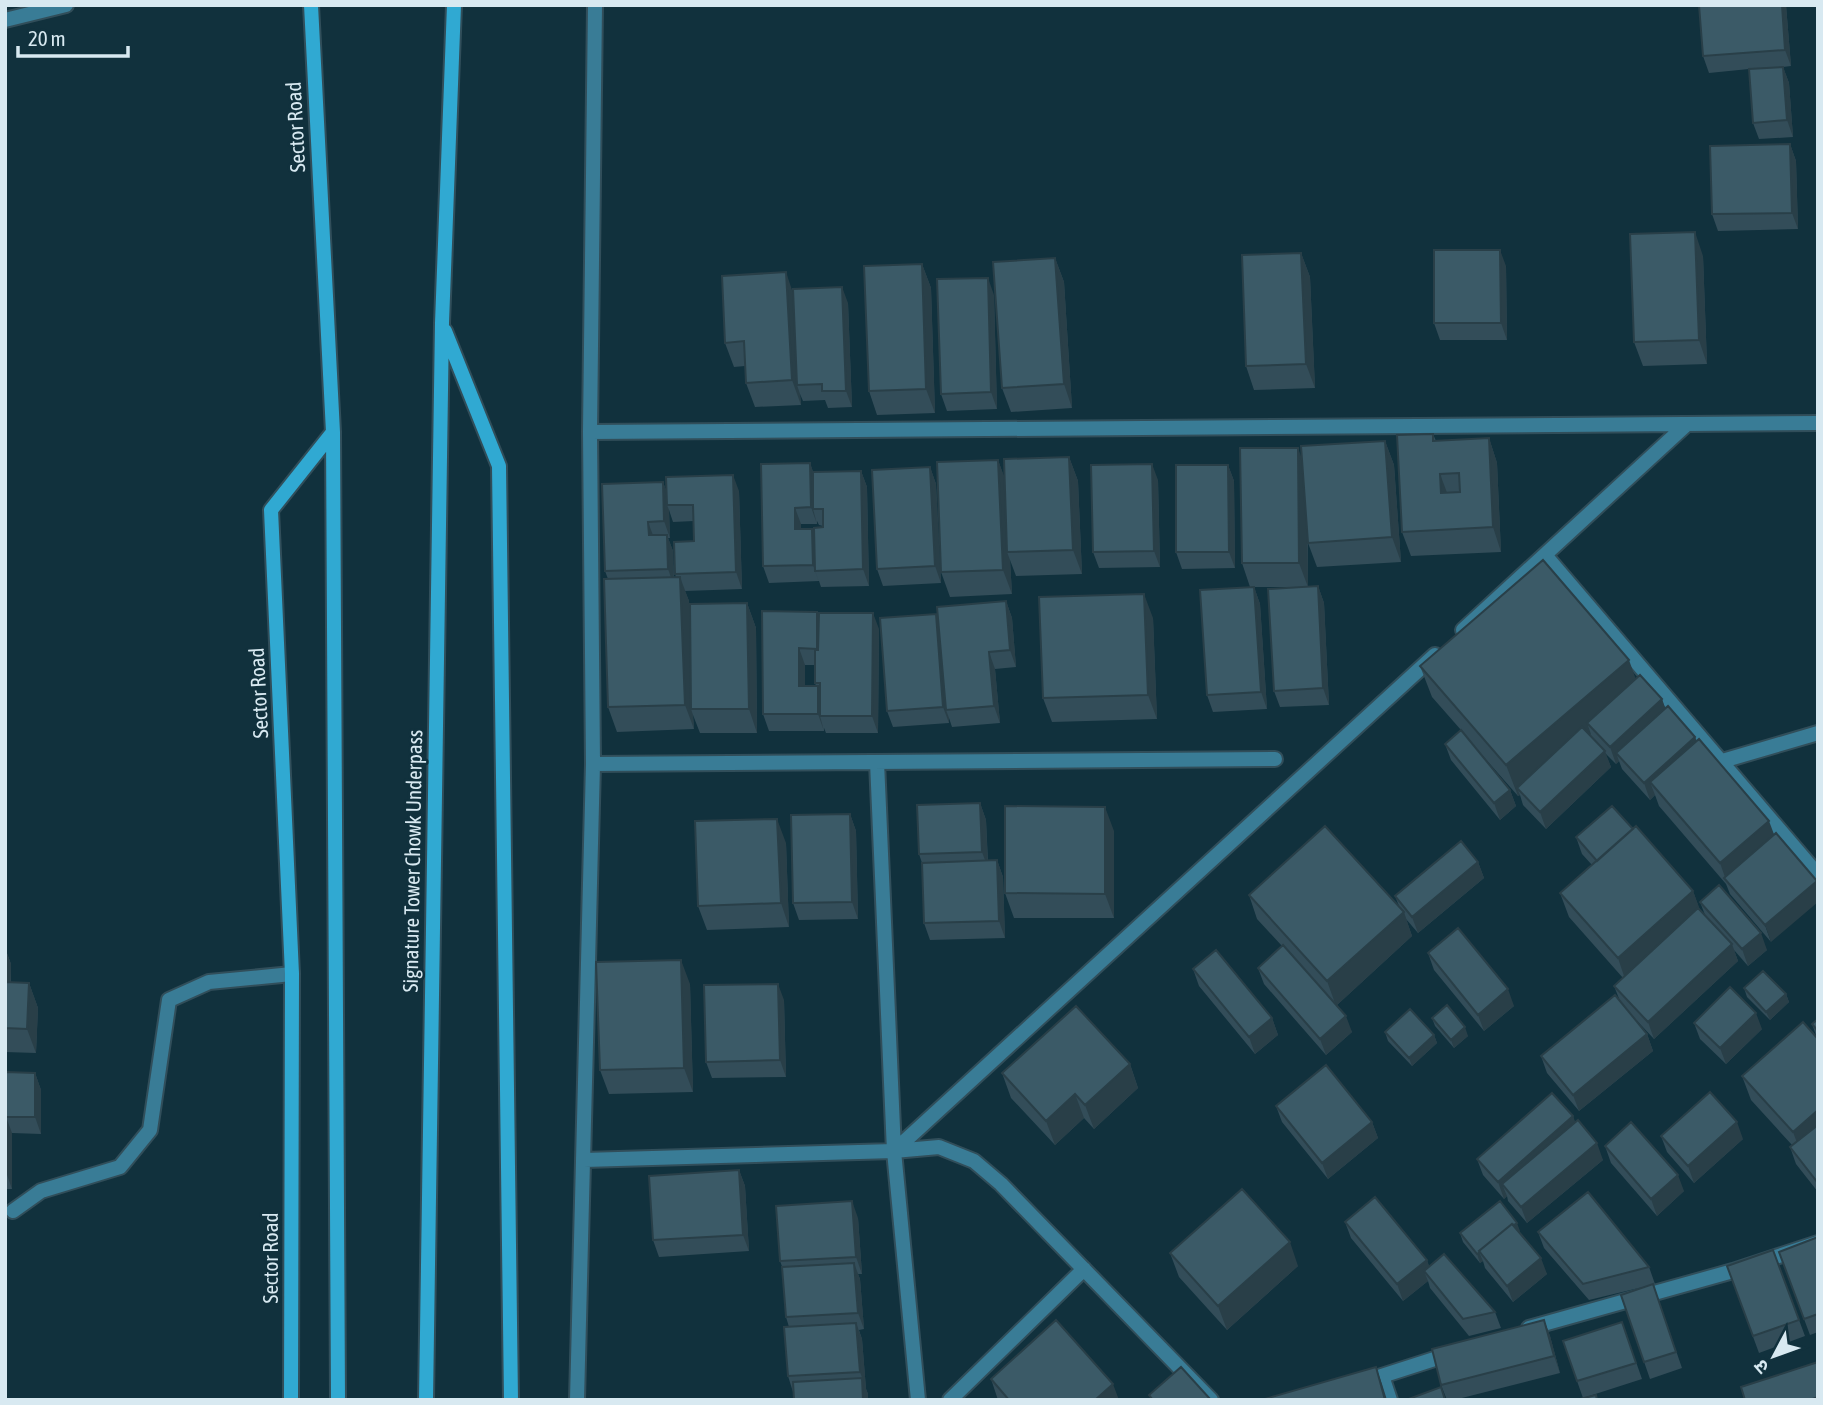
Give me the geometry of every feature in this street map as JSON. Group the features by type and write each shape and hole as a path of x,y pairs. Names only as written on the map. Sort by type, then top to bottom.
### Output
{"main road":[{"name":"Sector Road","path":"291,1400 292,974 271,510 333,432 311,5"},
{"path":"454,5 442,323 499,466 512,1400"},
{"name":"Signature Tower Chowk Underpass","path":"426,1400 442,323"},
{"path":"333,432 338,1400"}],"street":[{"path":"5,20 66,5"},
{"path":"577,1400 593,764 590,432 595,5"},
{"path":"894,1151 1687,424"},
{"path":"590,432 1818,424"},
{"path":"1545,555 1818,875"},
{"path":"1719,761 1818,733"},
{"path":"593,764 1275,759"},
{"path":"877,762 894,1151 918,1400"},
{"path":"13,1212 41,1191 120,1167 150,1130 169,1000 209,982 292,974"},
{"path":"584,1160 894,1151 939,1147 974,1161 1001,1184 1211,1400"},
{"path":"1510,1334 1733,1271 1818,1243"},
{"path":"950,1400 1084,1269"},
{"path":"1343,1388 1459,1351"},
{"path":"1382,1376 1390,1400"}],"building":[{"path":"1699,5 1782,5 1785,50 1703,56"},
{"path":"1783,67 1787,120 1753,123 1749,69"},
{"path":"1790,144 1792,213 1712,214 1710,146"},
{"path":"1695,232 1699,340 1634,342 1630,234"},
{"path":"1434,250 1500,250 1501,323 1434,323"},
{"path":"1301,253 1306,364 1246,366 1242,255"},
{"path":"1055,258 1064,384 1002,388 993,262"},
{"path":"922,264 926,389 869,391 864,266"},
{"path":"786,272 792,380 746,383 744,341 725,343 722,276"},
{"path":"988,278 991,392 941,394 937,279"},
{"path":"842,287 846,391 822,391 822,384 797,385 793,289"},
{"path":"1433,434 1433,441 1489,438 1493,527 1402,532 1397,435","holes":["1459,473 1460,492 1441,493 1440,474"]},
{"path":"1385,441 1392,537 1308,543 1301,446"},
{"path":"1240,448 1298,448 1299,563 1242,563"},
{"path":"1069,457 1073,550 1007,552 1004,459"},
{"path":"998,460 1003,570 941,572 937,462"},
{"path":"810,463 811,507 795,508 795,529 812,529 813,565 763,566 761,464"},
{"path":"1152,464 1154,551 1093,552 1091,465"},
{"path":"1176,465 1228,465 1229,552 1176,552"},
{"path":"930,467 935,566 877,569 872,470"},
{"path":"861,471 863,569 815,571 814,528 823,527 823,509 813,509 813,472"},
{"path":"733,475 736,572 675,574 674,542 694,541 693,505 667,505 666,477"},
{"path":"663,482 664,521 648,522 649,535 667,535 668,569 605,571 602,484"},
{"path":"1543,560 1629,660 1506,765 1420,666"},
{"path":"680,577 685,705 608,707 604,579"},
{"path":"1318,586 1323,688 1274,691 1268,589"},
{"path":"1254,587 1261,692 1207,695 1200,590"},
{"path":"1144,594 1148,695 1043,698 1039,597"},
{"path":"1006,601 1010,650 989,652 994,706 946,710 937,607"},
{"path":"747,603 749,709 691,709 690,604"},
{"path":"762,611 817,612 817,649 799,648 799,686 818,686 818,714 763,714"},
{"path":"819,613 873,613 872,716 820,716 820,683 815,683"},
{"path":"936,614 943,707 887,711 880,618"},
{"path":"1640,675 1662,699 1610,747 1587,723"},
{"path":"1668,706 1695,737 1644,783 1616,753"},
{"path":"1582,727 1605,751 1540,812 1517,788"},
{"path":"1461,730 1510,790 1494,803 1445,744"},
{"path":"1699,739 1769,821 1720,863 1650,782"},
{"path":"980,803 982,852 919,854 917,805"},
{"path":"1005,806 1105,807 1105,894 1005,893"},
{"path":"1612,806 1633,829 1597,861 1576,837"},
{"path":"850,814 852,902 793,903 791,815"},
{"path":"777,819 781,903 698,906 695,821"},
{"path":"1325,826 1404,912 1327,981 1249,895"},
{"path":"1636,826 1693,891 1618,958 1560,893"},
{"path":"1776,833 1817,881 1765,925 1724,878"},
{"path":"1461,841 1478,862 1412,917 1395,896"},
{"path":"997,860 999,921 924,923 922,863"},
{"path":"1719,885 1761,933 1742,949 1700,902"},
{"path":"1698,908 1732,944 1648,1022 1614,986"},
{"path":"1458,928 1508,989 1478,1015 1428,953"},
{"path":"1283,945 1346,1016 1320,1039 1258,968"},
{"path":"1216,950 1272,1018 1249,1037 1193,969"},
{"path":"681,960 684,1068 600,1070 596,962"},
{"path":"1763,971 1786,994 1766,1012 1744,988"},
{"path":"5,982 29,983 27,1029 5,1028"},
{"path":"778,984 780,1060 706,1062 704,985"},
{"path":"1730,987 1756,1013 1720,1048 1694,1023"},
{"path":"1615,995 1647,1034 1573,1095 1541,1056"},
{"path":"1447,1005 1465,1027 1451,1040 1432,1018"},
{"path":"1076,1006 1130,1064 1085,1105 1075,1094 1046,1121 1002,1073"},
{"path":"1410,1009 1434,1035 1409,1058 1385,1032"},
{"path":"1818,1019 1818,1031 1812,1024"},
{"path":"1803,1022 1818,1039 1818,1110 1793,1132 1742,1076"},
{"path":"1326,1065 1372,1122 1322,1163 1276,1106"},
{"path":"5,1072 35,1073 35,1117 6,1117 6,1172"},
{"path":"1710,1092 1737,1122 1688,1166 1661,1136"},
{"path":"1552,1093 1573,1116 1498,1182 1477,1159"},
{"path":"1578,1120 1597,1143 1521,1207 1502,1184"},
{"path":"1631,1122 1678,1175 1651,1199 1605,1146"},
{"path":"1818,1125 1818,1183 1790,1147"},
{"path":"739,1170 743,1235 653,1240 649,1176"},
{"path":"1242,1189 1290,1242 1218,1306 1170,1253"},
{"path":"1588,1192 1649,1267 1583,1284 1538,1232"},
{"path":"1375,1197 1427,1260 1397,1284 1345,1222"},
{"path":"852,1201 856,1257 780,1261 776,1206"},
{"path":"1500,1201 1517,1223 1512,1224 1477,1254 1460,1233"},
{"path":"1512,1224 1541,1258 1507,1286 1479,1251"},
{"path":"1818,1237 1818,1314 1804,1319 1779,1252"},
{"path":"1773,1250 1799,1320 1753,1336 1727,1266"},
{"path":"1444,1254 1495,1312 1463,1319 1424,1271"},
{"path":"854,1263 858,1313 786,1317 782,1267"},
{"path":"1653,1284 1676,1352 1644,1362 1621,1295"},
{"path":"1056,1320 1113,1384 1095,1400 1009,1400 991,1379"},
{"path":"1544,1320 1554,1356 1441,1385 1432,1349"},
{"path":"1622,1322 1636,1363 1577,1381 1563,1341"},
{"path":"856,1323 860,1372 788,1376 784,1327"},
{"path":"1818,1362 1818,1397 1810,1400 1745,1400 1741,1387"},
{"path":"1181,1367 1211,1400 1153,1400 1149,1395"},
{"path":"1376,1367 1385,1400 1265,1400 1265,1399"},
{"path":"862,1378 863,1400 794,1400 793,1382"},
{"path":"1441,1387 1445,1400 1406,1400"},
{"path":"1596,1395 1597,1400 1576,1400"}]}
